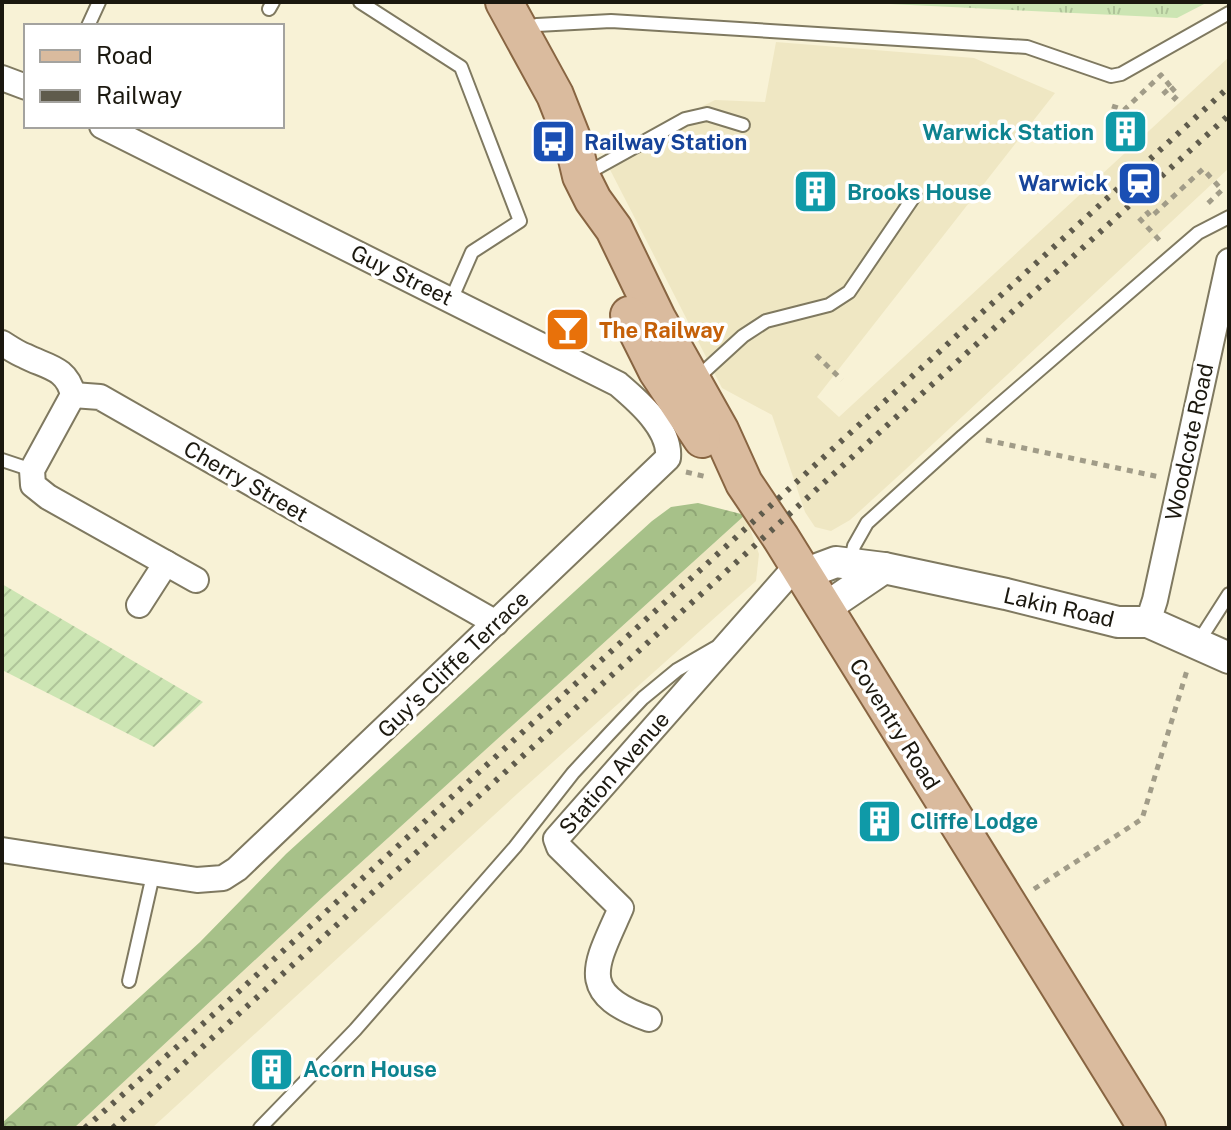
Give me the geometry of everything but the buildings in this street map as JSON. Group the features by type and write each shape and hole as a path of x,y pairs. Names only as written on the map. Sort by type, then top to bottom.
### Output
{"main road":[{"name":"Coventry Road","path":"512,16 555,95 587,188 595,238 657,371 689,398 717,458 744,483 801,569 1146,1127"}],"street":[{"path":"2,78 24,86"},
{"name":"Guy Street","path":"106,128 618,384 643,408 664,436 669,445 663,462"},
{"name":"Woodcote Road","path":"1148,622 1229,261"},
{"path":"2,343 28,358 55,367 63,373 73,395 32,470 33,485 196,580"},
{"name":"Cherry Street","path":"73,395 100,397 496,623"},
{"name":"Guy's Cliffe Terrace","path":"153,875 212,880 237,869 663,462"},
{"name":"Lakin Road","path":"801,569 836,562 884,568 1118,622 1148,622 1229,658"},
{"path":"139,605 166,563"},
{"path":"825,608 884,568"},
{"name":"Station Avenue","path":"649,1019 621,1009 602,987 597,975 597,963 621,908 559,847 556,839 731,638 801,569"},
{"path":"2,850 153,875"}],"lane":[{"path":"89,24 99,2"},
{"path":"360,2 461,67 520,221 472,252 451,300"},
{"path":"512,16 537,25 611,21 1027,47 1111,76 1121,74 1229,13"},
{"path":"587,188 685,119 707,114 743,125"},
{"path":"689,398 743,336 766,321 829,305 849,292 915,195"},
{"path":"850,564 854,546 867,523 1198,233 1229,217"},
{"path":"2,460 32,470"},
{"path":"1197,644 1229,594"},
{"path":"260,1128 355,1030 515,847 573,773 626,716 677,670 731,638"},
{"path":"129,981 153,875"}],"path":[{"path":"1112,106 1124,110 1161,75 1178,95 1172,101"},
{"path":"1164,97 1162,95 1171,87"},
{"path":"1146,211 1151,217 1203,169 1229,198"},
{"path":"1202,208 1222,190"},
{"path":"1139,218 1163,244 1172,235"},
{"path":"816,355 842,380"},
{"path":"963,436 1181,481"},
{"path":"663,462 744,483"},
{"path":"1034,889 1142,819 1197,644"}],"shaded area":[{"path":"776,42 974,58 1055,93 817,397 839,417 1229,57 1229,168 906,469 850,520 831,531 815,527 805,512 772,415 722,388 603,156 715,100 765,102"},
{"path":"745,515 759,554 756,581 517,794 152,1128 74,1128 325,895"}],"green space":[{"path":"849,2 1208,2 1177,18"},
{"path":"698,503 745,515 325,895 74,1128 2,1128 2,1123 200,942 286,854 652,521 671,507"},
{"path":"2,584 203,702 154,747 2,670"}],"railway":[{"path":"85,1128 214,1014 1229,87"},
{"path":"113,1128 1229,115"}],"place":[{"name":"Warwick Station","path":"1125,132"},
{"name":"Railway Station","path":"553,142"},
{"name":"Warwick","path":"1139,183"},
{"name":"Brooks House","path":"816,192"},
{"name":"The Railway","path":"568,330"},
{"name":"Cliffe Lodge","path":"879,821"},
{"name":"Acorn House","path":"272,1069"}]}
